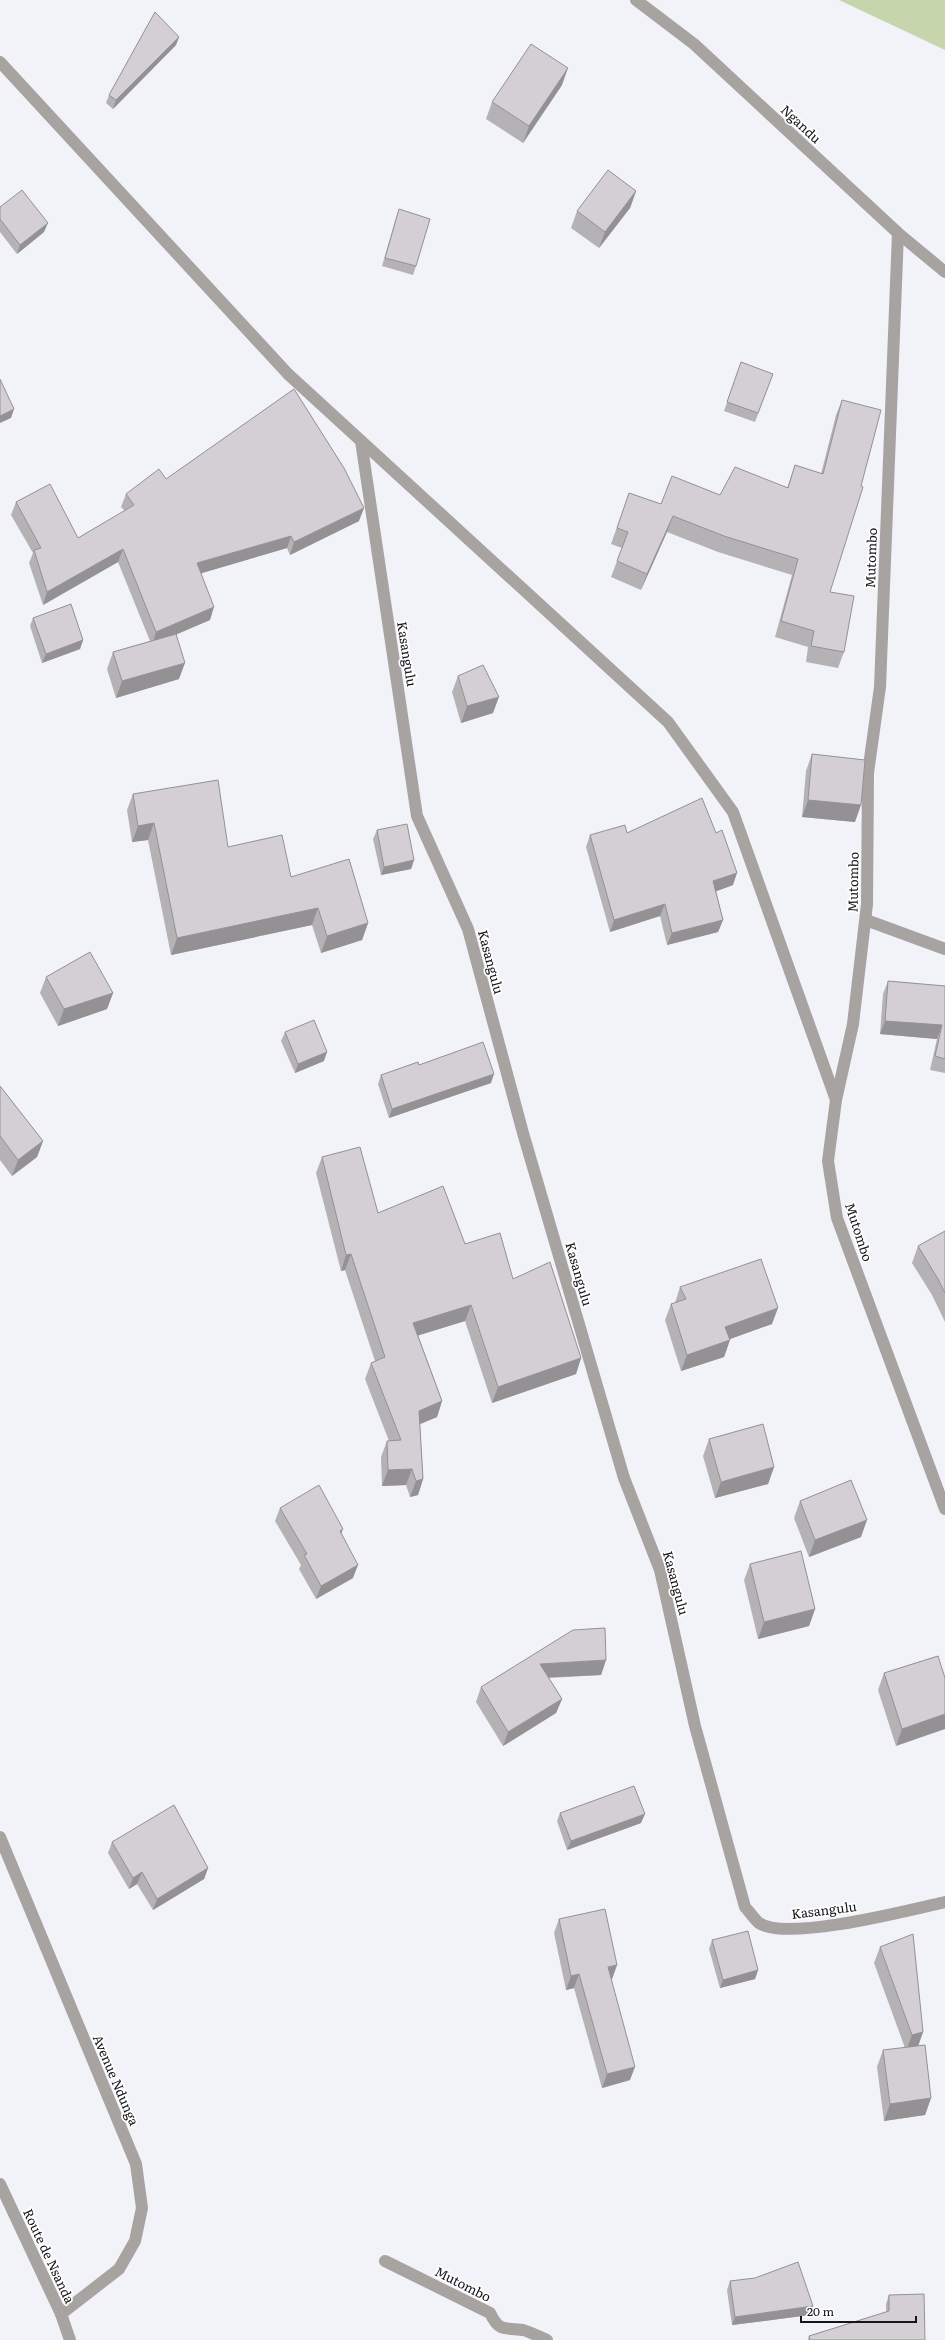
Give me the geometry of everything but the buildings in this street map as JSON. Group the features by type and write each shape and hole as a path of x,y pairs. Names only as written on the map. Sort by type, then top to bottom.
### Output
{"street":[{"name":"Ngandu","path":"636,0 694,44 898,233 945,272"},
{"path":"0,62 288,374 668,722 733,812 836,1100"},
{"name":"Mutombo","path":"898,233 880,687 868,772 866,920 853,1024 836,1100 828,1161 837,1218 945,1509"},
{"name":"Kasangulu","path":"361,441 417,816 468,929 523,1133 624,1478 660,1570 695,1726 745,1906 759,1923 774,1928 794,1930 872,1918 945,1902"},
{"path":"866,920 945,949"},
{"name":"Avenue Ndunga","path":"0,1836 136,2164 141,2200 142,2208 135,2241 119,2269 61,2314"},
{"name":"Route de Nsanda","path":"0,2184 61,2314 70,2340"},
{"name":"Mutombo","path":"385,2261 490,2313 495,2324 504,2330 524,2330 547,2340"}],"green space":[{"path":"839,0 945,0 945,50"}]}
